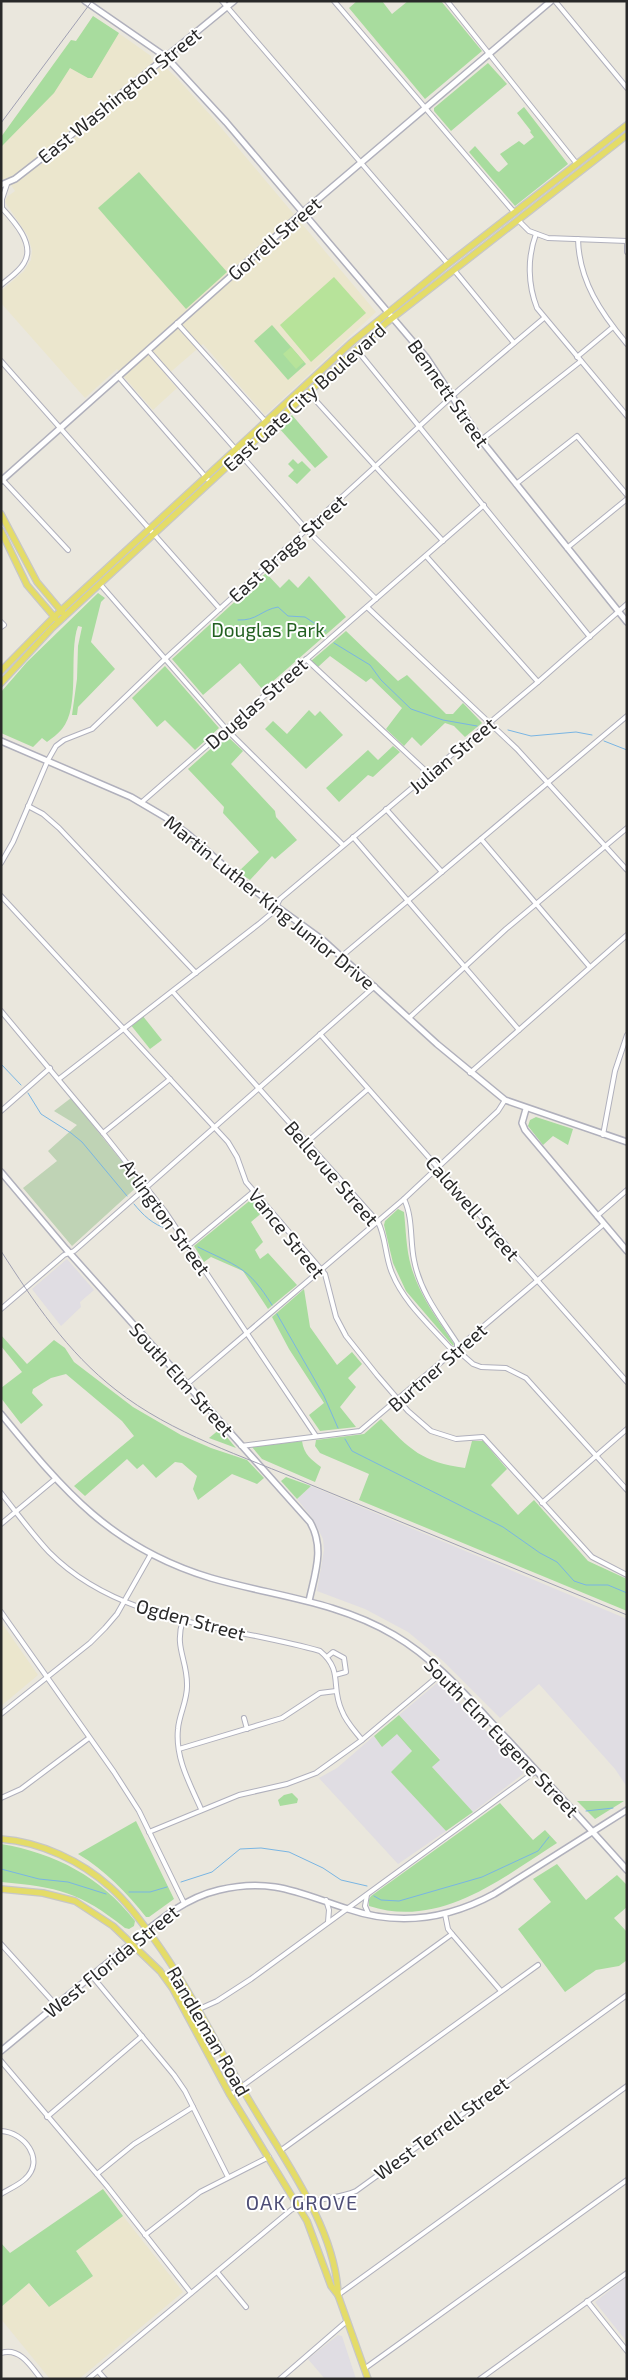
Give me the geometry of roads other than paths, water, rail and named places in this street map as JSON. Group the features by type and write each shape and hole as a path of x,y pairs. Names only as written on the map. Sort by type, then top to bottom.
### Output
{"main road":[{"name":"East Gate City Boulevard","path":"1,671 60,610 265,421 388,311 627,125"},
{"name":"East Gate City Boulevard","path":"1,683 59,622 240,454 393,317 627,135"},
{"path":"1,514 37,582 66,616"},
{"path":"1,531 27,585 59,622"},
{"name":"Randleman Road","path":"1,1839 35,1845 74,1861 110,1887 137,1915 172,1964 242,2088 310,2202 338,2281 338,2295"},
{"name":"Randleman Road","path":"1,1889 43,1892 75,1901 113,1926 160,1971 174,1989 230,2095 307,2221 331,2286 338,2295 368,2379"}],"street":[{"name":"Bennett Street","path":"84,1 166,57 226,122 426,358 481,440 627,622"},
{"path":"222,1 448,264"},
{"name":"East Washington Street","path":"4,184 60,144 234,1"},
{"path":"334,1 424,109 514,212"},
{"path":"448,1 577,164"},
{"name":"Gorrell Street","path":"2,480 303,212 551,1"},
{"path":"555,1 627,88"},
{"path":"1,285 25,262 27,254 25,239 1,207 4,184"},
{"path":"518,219 526,228 548,238 627,241 627,252"},
{"path":"536,234 530,254 531,288 534,299 544,318 627,416"},
{"path":"578,239 578,251 584,276 601,312 627,344"},
{"path":"453,269 514,343"},
{"name":"East Bragg Street","path":"1,863 56,746 64,740 92,729 165,659 453,396 544,318"},
{"path":"177,323 270,427"},
{"path":"577,357 613,327"},
{"path":"148,349 307,530 376,599"},
{"path":"357,350 421,426 590,637"},
{"path":"1,360 220,609"},
{"path":"481,440 581,361"},
{"path":"118,376 210,482"},
{"path":"308,392 443,541"},
{"path":"516,484 577,436 627,494"},
{"path":"2,480 68,550"},
{"path":"567,548 627,499"},
{"name":"Douglas Street","path":"142,802 484,505"},
{"path":"426,556 538,682"},
{"path":"100,584 227,730 343,845"},
{"name":"Julian Street","path":"59,1079 260,923 273,912 283,896 491,722 627,604"},
{"path":"367,607 491,722 548,781 627,870"},
{"path":"1,622 4,625 1,627"},
{"path":"306,660 429,774"},
{"path":"342,956 627,716"},
{"name":"Martin Luther King Junior Drive","path":"1,741 142,802 189,835 236,876 311,930 470,1073 505,1100 526,1109 627,1142"},
{"path":"28,806 43,814 59,828 196,973"},
{"path":"386,809 442,872"},
{"path":"409,1018 464,966 536,903 627,828"},
{"path":"353,837 409,900 518,1030"},
{"path":"481,838 589,966"},
{"name":"Vance Street","path":"1,896 235,1151 241,1172 254,1192 325,1274 336,1317 346,1336 398,1400 420,1423 438,1435 456,1439 483,1437 592,1557 627,1575"},
{"path":"470,1073 589,966 627,935"},
{"path":"1,1309 69,1253 74,1251 375,986"},
{"name":"Bellevue Street","path":"172,992 378,1222 388,1263 402,1292 451,1349 457,1350 473,1364 481,1367 506,1368 526,1378 627,1490"},
{"name":"Arlington Street","path":"1,1010 146,1187 316,1436"},
{"name":"Caldwell Street","path":"320,1034 627,1382"},
{"path":"603,1135 615,1071 627,1035"},
{"path":"1,1111 50,1068"},
{"path":"103,1133 170,1079"},
{"path":"308,1142 368,1089"},
{"path":"186,1385 404,1199 498,1111 505,1100"},
{"path":"526,1109 522,1123 525,1130 627,1251"},
{"name":"South Elm Street","path":"1,1172 69,1253 310,1522 315,1531 319,1549 309,1601"},
{"path":"597,1216 627,1190"},
{"path":"188,1246 254,1192"},
{"path":"404,1199 408,1208 414,1262 421,1284 457,1343 457,1350"},
{"name":"Burtner Street","path":"242,1446 360,1431 604,1224"},
{"name":"South Elm Eugene Street","path":"1,1414 72,1497 102,1523 151,1554 211,1578 309,1601 346,1612 378,1626 406,1642 443,1672 627,1870"},
{"path":"542,1503 627,1429"},
{"path":"1,1524 55,1479"},
{"name":"Ogden Street","path":"1,1493 49,1552 100,1590 124,1601 183,1620 320,1651 327,1657 333,1652 344,1658 346,1672 335,1675"},
{"path":"1,1714 95,1638 117,1614 151,1554"},
{"path":"1,1612 114,1772 149,1832 184,1904"},
{"path":"183,1620 178,1638 187,1682 187,1694 178,1729 178,1749 180,1761 201,1809"},
{"path":"327,1657 333,1665 336,1691 344,1716 362,1740"},
{"path":"149,1832 239,1794 287,1784 316,1774 362,1740 443,1672"},
{"path":"178,1749 282,1718 320,1693 336,1691"},
{"path":"244,1718 247,1729"},
{"path":"1,1798 21,1789 89,1738"},
{"path":"188,2014 199,2010 251,1979 536,1771"},
{"name":"West Florida Street","path":"1,2051 147,1930 184,1904 219,1890 250,1885 282,1887 369,1915 424,1919 475,1905 627,1810"},
{"path":"367,1895 365,1906 369,1915"},
{"path":"326,1900 329,1910 328,1923"},
{"path":"445,1914 448,1929 501,1991"},
{"path":"230,2095 452,1934"},
{"path":"1,1944 56,2006"},
{"path":"280,2151 538,1965"},
{"path":"92,1976 174,2075 193,2107 228,2177"},
{"name":"West Terrell Street","path":"88,2379 298,2205 345,2196 356,2191 627,1994"},
{"path":"47,2117 142,2036"},
{"path":"1,2061 97,2174 191,2293"},
{"path":"338,2295 627,2086"},
{"path":"97,2174 134,2144 193,2107"},
{"path":"1,2131 19,2135 29,2146 32,2162 26,2178 1,2194"},
{"path":"145,2235 200,2192 269,2157"},
{"path":"364,2369 627,2180"},
{"path":"217,2272 246,2307"},
{"path":"480,2379 627,2273"},
{"path":"587,2301 627,2351"},
{"path":"280,2379 347,2321"},
{"path":"1,2353 11,2351 19,2354 41,2379"},
{"path":"98,2371 104,2379"}],"waterway":[{"path":"238,620 250,619 267,610 278,607 288,616 305,617 326,631"},
{"path":"334,643 370,665 381,680 411,709 443,720 477,726"},
{"path":"508,730 531,736 576,732 592,735"},
{"path":"604,741 627,750"},
{"path":"1,1064 21,1085"},
{"path":"28,1093 41,1114 82,1142 127,1196"},
{"path":"134,1204 149,1219 168,1229"},
{"path":"198,1247 240,1268 256,1282 272,1305"},
{"path":"277,1314 324,1396 338,1428"},
{"path":"345,1439 352,1451 503,1527 540,1553 557,1562 574,1581 586,1585 608,1585 627,1593"},
{"path":"586,1811 613,1808"},
{"path":"374,1896 381,1900 399,1901 482,1877 538,1851 549,1837"},
{"path":"181,1882 212,1872 240,1849 261,1848 289,1852 323,1868 341,1880 367,1886"},
{"path":"1,1869 39,1879 68,1882 106,1894"},
{"path":"129,1892 150,1892 167,1887"}],"railway":[{"path":"1,123 92,1"},
{"path":"1,1251 52,1325 82,1359 116,1390 160,1419 234,1454 627,1615"}],"district":[{"name":"OAK GROVE","path":"302,2202"}],"park label":[{"name":"Douglas Park","path":"268,629"}]}
